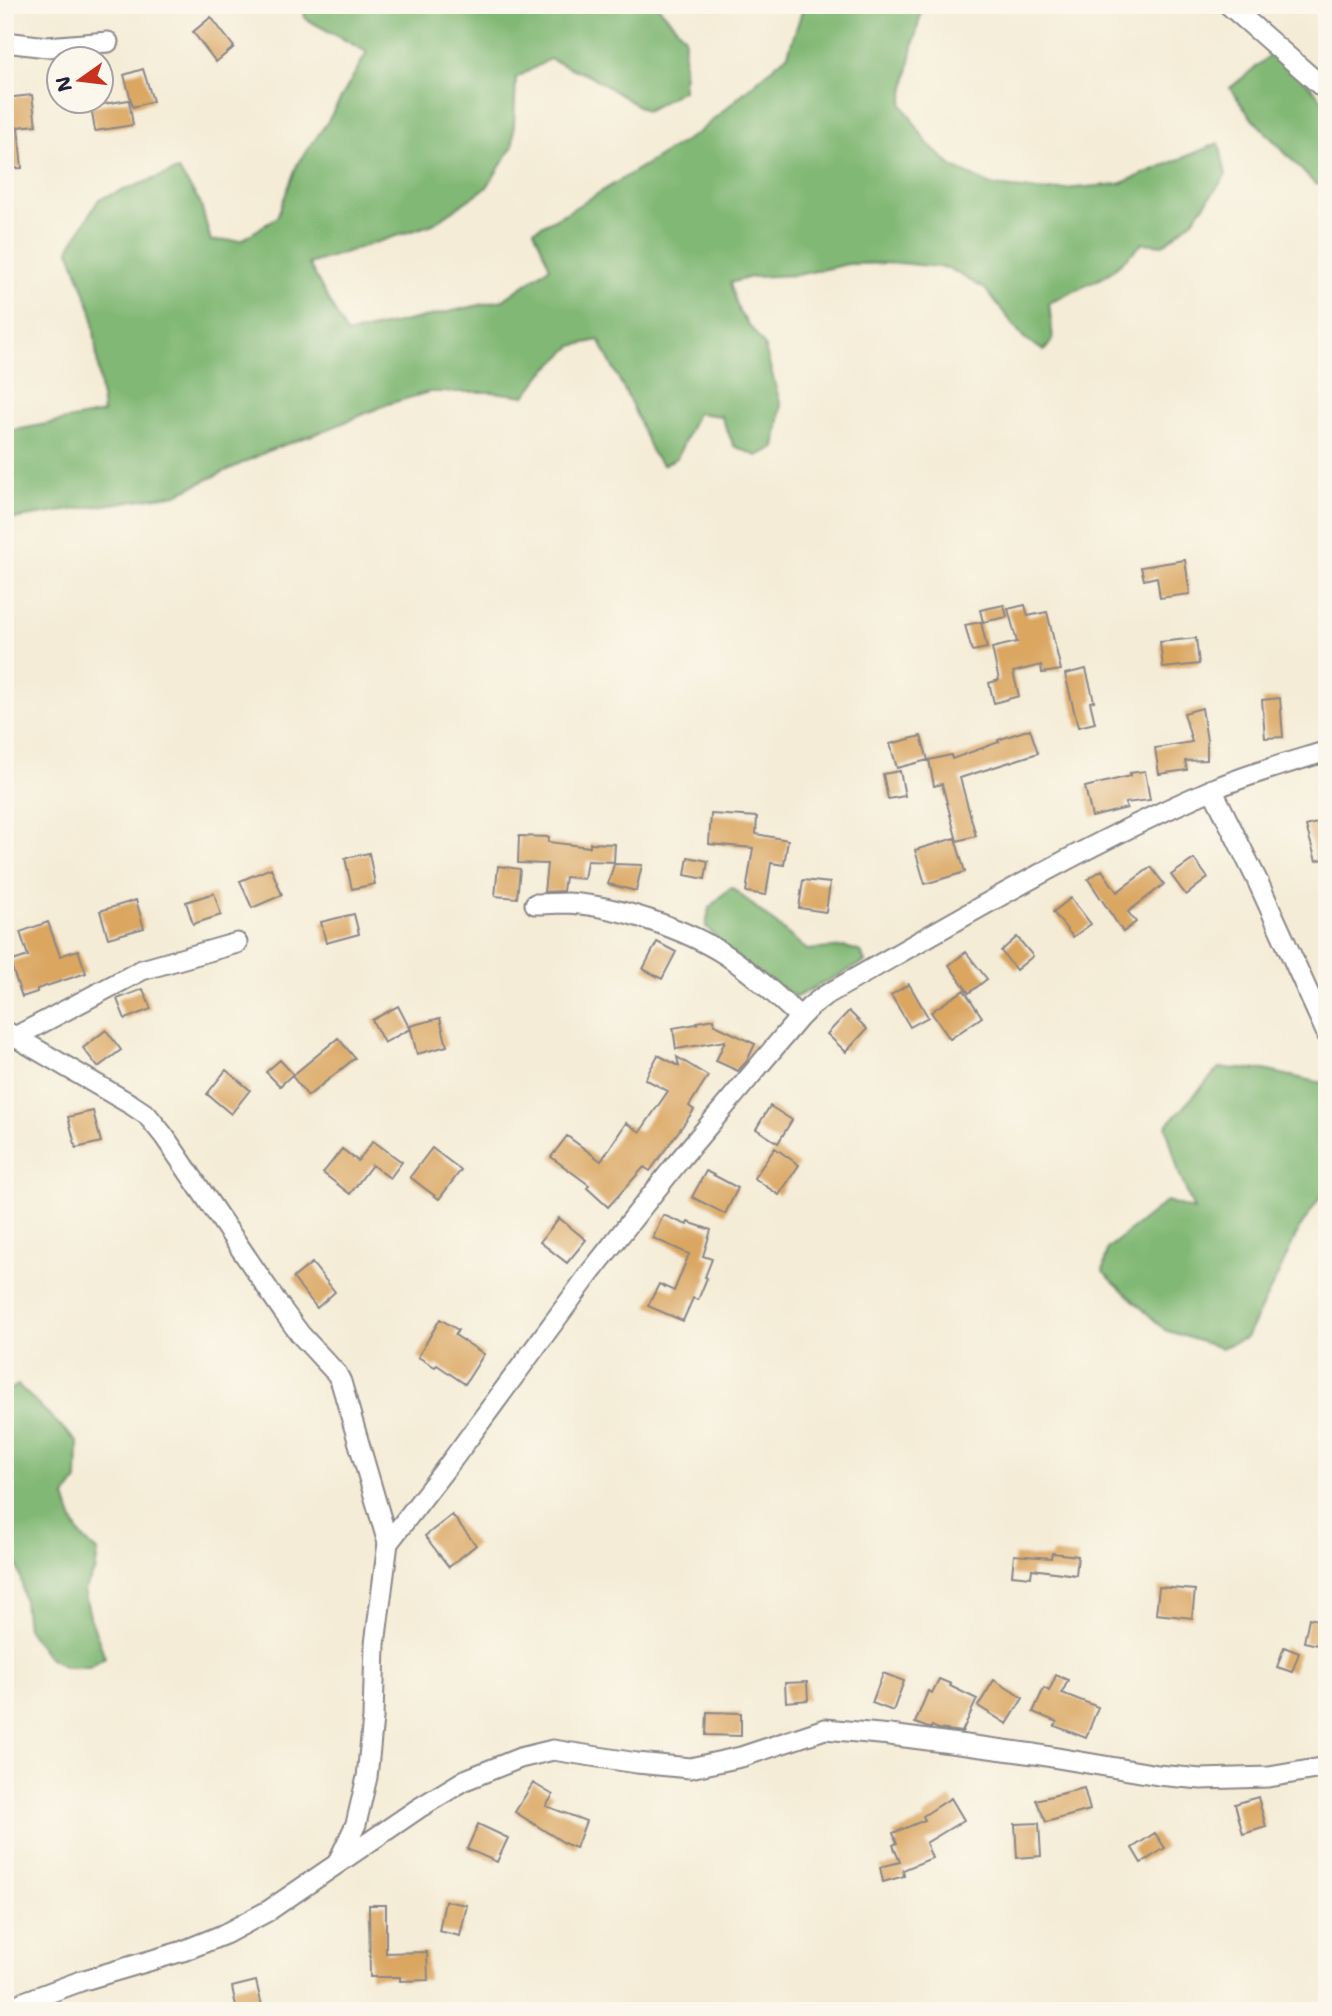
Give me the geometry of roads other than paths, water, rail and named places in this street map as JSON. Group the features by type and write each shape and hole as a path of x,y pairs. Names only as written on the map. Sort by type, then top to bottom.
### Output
{"street":[{"path":"1229,5 1327,91"},
{"path":"5,42 47,47 108,41"},
{"path":"388,1544 590,1273 677,1163 811,1006 824,996 1042,873 1212,789 1327,751"},
{"path":"1212,789 1258,882 1327,1034"},
{"path":"535,904 568,904 611,909 634,915 703,942 725,954 762,982 800,1017"},
{"path":"10,1034 142,970 237,943"},
{"path":"10,1034 147,1115 283,1311 341,1382 388,1544 375,1643 373,1718 367,1777 356,1824 337,1864"},
{"path":"5,2009 81,1981 183,1951 225,1934 268,1911 419,1808 465,1780 520,1758 553,1750 690,1768 741,1757 825,1729 1034,1754 1158,1775 1201,1779 1269,1777 1327,1767"}]}
